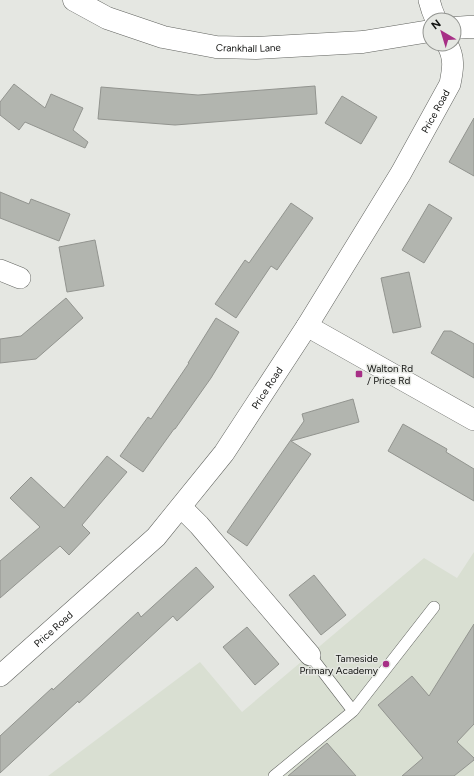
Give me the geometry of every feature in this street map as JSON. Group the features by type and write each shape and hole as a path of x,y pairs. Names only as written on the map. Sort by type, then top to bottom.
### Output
{"street":[{"name":"Crankhall Lane","path":"74,0 107,18 163,36 216,48 256,48 363,42 422,32"},
{"path":"429,0 433,12"},
{"path":"462,27 474,27"},
{"name":"Price Road","path":"0,676 156,538 224,453 307,326 401,173 450,84 452,52"},
{"path":"0,270 20,278"},
{"path":"307,326 474,420"},
{"path":"181,507 199,524 310,655"}],"lane":[{"path":"274,776 352,711 434,607"},
{"path":"310,655 352,711"}],"shaded area":[{"name":"Tameside Primary Academy","path":"474,552 474,776 48,776 200,662 242,712 424,558 457,578"}],"building":[{"path":"14,84 45,108 51,94 83,108 73,130 88,142 85,148 25,122 19,130 0,115 0,102"},
{"path":"315,86 317,114 175,125 98,119 101,87 198,95"},
{"path":"342,96 377,117 361,144 325,123"},
{"path":"474,118 474,176 449,162"},
{"path":"0,192 29,204 31,199 70,214 59,241 0,218"},
{"path":"291,203 313,218 277,270 271,266 236,318 215,304 245,260 249,263"},
{"path":"429,204 452,218 424,263 402,250"},
{"path":"95,240 104,286 67,292 59,247"},
{"path":"409,272 421,327 393,333 381,278"},
{"path":"66,298 83,318 36,359 0,363 0,339 21,336"},
{"path":"216,318 239,332 211,378 143,472 120,456 148,417 151,419 189,363"},
{"path":"444,331 451,331 474,344 474,378 431,353"},
{"path":"353,399 359,422 291,441 311,454 247,546 227,532 304,421 302,414"},
{"path":"403,424 447,449 446,452 474,469 474,501 388,451"},
{"path":"107,456 127,472 82,525 90,533 69,555 60,546 0,598 0,561 40,527 10,498 31,477 64,508"},
{"path":"196,567 214,587 177,621 173,616 79,703 78,701 0,773 0,736 52,688 53,690 138,612 141,617"},
{"path":"314,575 346,615 321,635 289,595"},
{"path":"474,624 474,724 457,742 474,758 474,760 454,776 402,776 423,758 378,705 412,676 429,696"},
{"path":"247,627 279,664 255,685 223,647"},
{"path":"327,743 356,776 288,776"}],"place":[{"name":"Walton Rd / Price Rd","path":"359,374"},
{"name":"Tameside Primary Academy","path":"386,664"}]}
